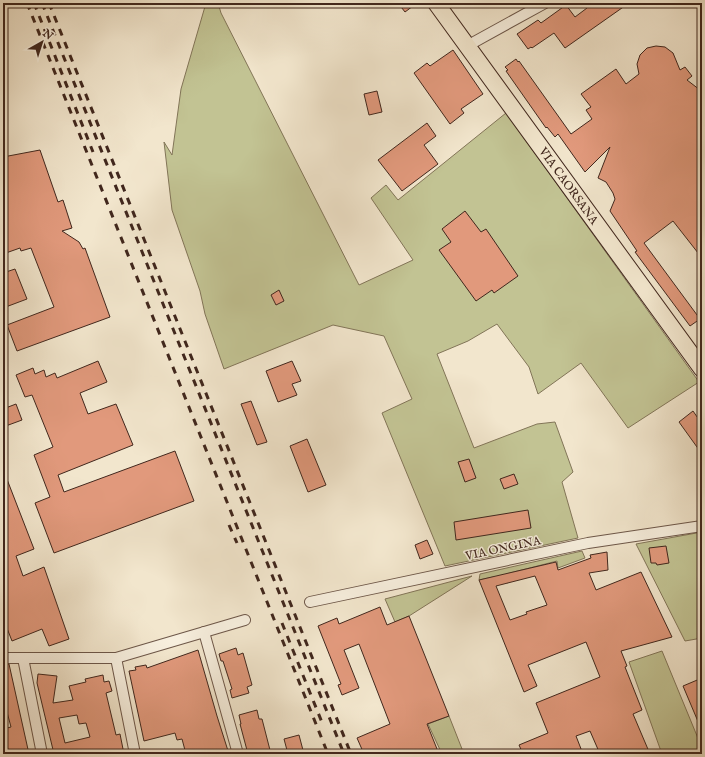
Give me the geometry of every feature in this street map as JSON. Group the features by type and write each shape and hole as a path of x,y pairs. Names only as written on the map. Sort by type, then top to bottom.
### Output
{"main road":[{"name":"VIA CAORSANA","path":"436,3 702,369"}],"street":[{"path":"467,46 545,3"},
{"name":"VIA ONGINA","path":"310,602 588,543 702,526"},
{"path":"3,658 116,658 245,620"},
{"path":"204,632 238,754"},
{"path":"23,658 42,754"},
{"path":"116,658 135,754"}],"green space":[{"path":"206,3 218,3 221,13 359,285 413,260 371,198 386,185 398,200 506,113 699,382 628,428 581,363 538,394 529,367 497,324 468,341 437,354 474,448 537,424 555,422 573,472 562,482 578,538 445,566 382,413 412,399 384,336 333,325 224,369 205,314 200,291 172,210 164,142 172,155 181,89"},
{"path":"702,532 702,638 685,641 636,544"},
{"path":"582,551 585,558 558,568 557,561 506,574 508,583 493,577 479,580 480,574"},
{"path":"472,576 409,616 395,622 385,599"},
{"path":"662,651 702,748 702,754 662,754 629,662"},
{"path":"449,716 464,754 442,754 428,724"}],"building":[{"path":"398,3 417,3 405,12"},
{"path":"583,3 629,3 565,48 554,33 532,48 531,47 528,49 517,34 538,20 541,23 566,5 575,17 587,8"},
{"path":"656,46 665,47 673,53 680,70 685,67 692,76 687,80 700,90 702,94 702,258 673,221 644,243 700,319 690,326 635,252 637,251 610,211 615,199 613,193 606,182 598,178 610,147 585,172 558,134 555,137 547,127 546,128 506,71 508,70 505,67 516,59 518,62 519,61 571,134 592,119 586,110 591,107 581,94 616,69 626,84 639,74 637,64 640,55 647,48"},
{"path":"453,50 483,94 461,109 464,113 450,124 414,73 427,63 430,66"},
{"path":"377,91 382,112 369,115 364,94"},
{"path":"427,123 436,136 424,145 438,164 402,191 378,160"},
{"path":"40,150 58,202 63,200 72,228 62,231 79,242 83,249 85,248 110,317 17,351 7,325 54,307 31,248 21,251 20,248 3,254 3,157"},
{"path":"465,211 481,232 486,229 518,276 494,293 492,290 476,301 439,250 451,242 442,229"},
{"path":"15,269 27,299 3,308 3,273"},
{"path":"279,290 284,301 276,305 271,295"},
{"path":"98,361 107,382 80,393 88,414 116,404 133,445 58,475 64,492 175,451 194,501 54,553 35,503 50,497 34,455 53,447 32,395 25,397 16,375 33,368 35,374 44,370 46,377 55,373 57,378"},
{"path":"292,361 301,381 292,384 297,395 278,402 266,371"},
{"path":"251,401 267,442 257,445 241,404"},
{"path":"16,404 22,420 3,427 3,409"},
{"path":"693,411 702,424 702,454 679,422"},
{"path":"307,439 326,485 308,492 290,446"},
{"path":"469,459 476,478 465,482 458,462"},
{"path":"3,469 34,549 16,556 23,576 44,567 69,639 49,646 42,629 12,641 3,618"},
{"path":"514,474 518,484 504,489 500,479"},
{"path":"528,510 531,528 456,540 454,522"},
{"path":"427,540 433,554 420,559 415,545"},
{"path":"666,546 669,563 657,565 656,563 651,563 649,548"},
{"path":"607,552 608,570 589,573 596,590 641,572 672,637 621,651 627,666 625,667 642,710 633,714 650,754 600,754 590,731 576,736 583,754 523,754 519,745 548,733 536,703 600,677 586,642 528,665 537,686 524,692 479,580 556,562 558,570 591,558 590,555","holes":["535,576 547,605 526,612 527,614 510,620 496,586"]},
{"path":"380,607 387,625 409,616 449,716 427,724 439,754 364,754 357,738 390,724 359,644 344,650 359,688 342,695 338,685 341,684 318,626 337,618 339,624"},
{"path":"236,648 238,655 243,653 252,685 247,687 249,693 232,698 230,690 232,689 223,661 221,661 219,654"},
{"path":"198,650 229,754 186,754 182,739 177,740 175,733 144,741 129,671 136,670 135,667 146,665 147,668"},
{"path":"3,664 9,664 29,754 9,754 3,729 11,727 7,712 3,713"},
{"path":"38,674 57,676 53,703 73,700 69,686 86,682 85,679 103,675 104,682 109,681 112,691 106,693 116,735 120,734 124,754 54,754 37,683","holes":["77,715 79,724 86,723 90,737 65,743 59,718"]},
{"path":"702,678 702,731 683,686"},
{"path":"257,710 259,719 262,719 271,754 248,754 239,715"},
{"path":"299,735 304,754 288,754 284,739"}],"railway":[{"path":"27,3 328,754"},
{"path":"34,3 93,152"},
{"path":"42,3 344,754"},
{"path":"49,3 351,754"},
{"path":"229,525 237,543"},
{"path":"282,623 323,725"}]}
